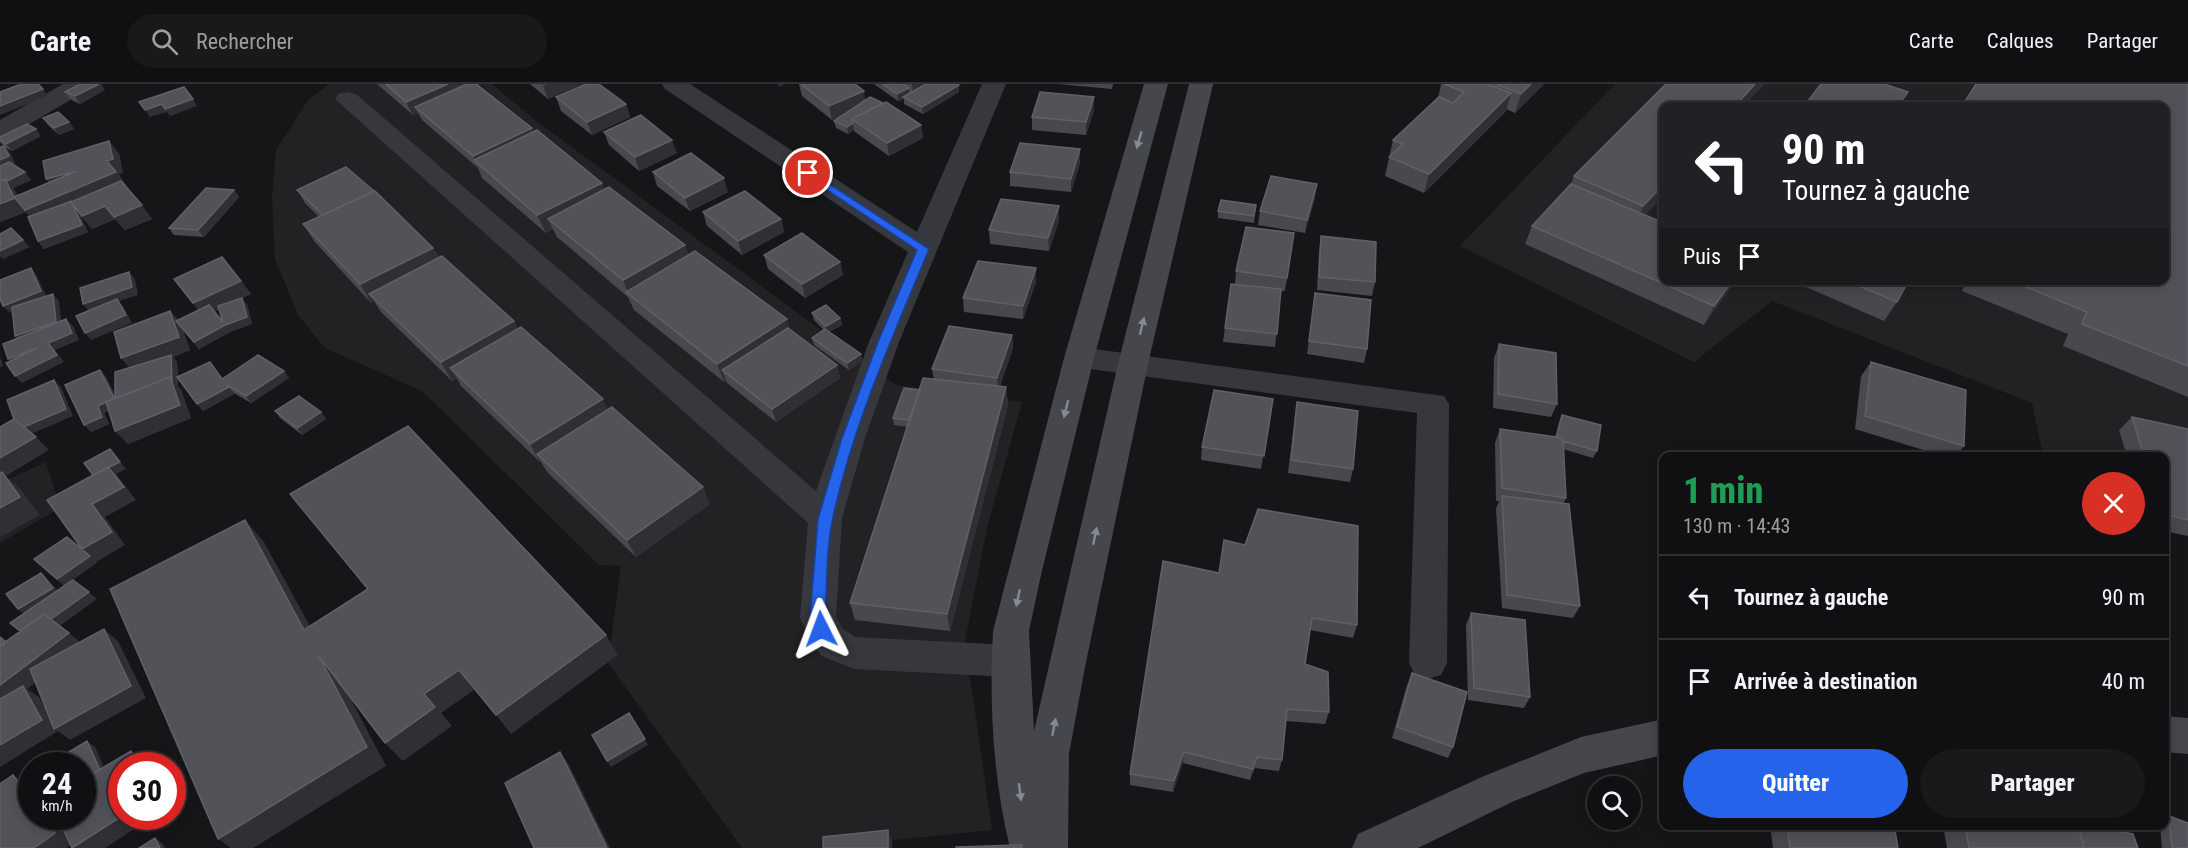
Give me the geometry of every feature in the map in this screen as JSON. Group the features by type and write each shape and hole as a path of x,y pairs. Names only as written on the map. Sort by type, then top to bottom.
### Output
{"street":[{"path":"0,131 80,84"},
{"path":"674,84 923,249"},
{"path":"994,84 884,342 852,428 825,519 818,617 821,629 828,640 839,648 854,653 1010,661"},
{"path":"1031,848 1023,818 1016,755 1010,661 1011,632 1023,575 1079,358 1156,84"},
{"path":"1047,848 1049,754 1133,364 1201,84"},
{"path":"347,99 825,519"},
{"path":"1079,358 1433,404 1428,663"},
{"path":"2169,734 2188,736"},
{"path":"1373,848 1498,789 1581,755 1659,738"}],"shaded area":[{"path":"329,84 492,84 535,120 896,385 1022,402 987,528 965,641 992,830 817,848 742,848 608,663 621,566 599,565 422,391 325,348 298,315 275,259 272,198 276,150 308,100"},
{"path":"1615,84 2188,84 2188,531 2169,472 2169,452 2042,452 2032,403 1772,301 1694,362 1460,246"},
{"path":"46,462 60,508 0,543 0,483"}],"building":[{"path":"21,84 38,84 43,89 0,106 0,92"},
{"path":"80,84 99,84 75,96 65,92"},
{"path":"386,84 448,84 406,102"},
{"path":"467,84 476,84 532,128 473,156 415,107"},
{"path":"586,84 599,84 626,104 587,122 556,97"},
{"path":"801,84 855,84 864,91 829,106"},
{"path":"883,84 903,84 909,88 897,94"},
{"path":"926,84 959,85 922,107 903,97"},
{"path":"1444,84 1488,84 1511,93 1429,174 1389,157 1403,144 1393,140 1439,97 1453,103 1464,92"},
{"path":"1495,84 1531,84 1521,94"},
{"path":"1666,84 1755,84 1739,102 1659,102 1659,189 1643,206 1574,176"},
{"path":"1821,84 1884,84 1908,92 1901,102 1807,102"},
{"path":"1976,84 2188,84 2188,366 2082,324 2087,312 2021,285 2169,285 2169,102 1965,102"},
{"path":"184,87 193,99 165,109 162,104 145,110 139,102"},
{"path":"1040,92 1094,97 1086,122 1032,117"},
{"path":"870,97 883,103 852,119 853,123 847,127 834,121"},
{"path":"886,102 921,125 887,143 852,119"},
{"path":"58,112 69,122 54,128 43,118"},
{"path":"641,115 672,140 635,157 604,132"},
{"path":"27,124 36,129 6,144 0,140 0,137"},
{"path":"537,130 602,183 537,215 474,160"},
{"path":"109,141 113,159 107,161 116,172 25,210 15,198 0,204 0,181 5,179 14,197 77,171 46,179 43,161"},
{"path":"1020,143 1080,149 1071,179 1010,172"},
{"path":"4,146 9,156 0,160 0,147"},
{"path":"691,153 724,178 685,198 653,172"},
{"path":"9,162 25,172 7,181 5,179 0,181 0,166"},
{"path":"346,167 374,191 323,215 297,190"},
{"path":"1271,176 1317,184 1307,220 1260,211"},
{"path":"121,181 142,205 114,217 105,206 82,216 71,202"},
{"path":"1571,184 1659,221 1659,282 1532,226"},
{"path":"609,187 685,245 623,280 548,219"},
{"path":"206,188 234,190 198,230 169,228"},
{"path":"375,191 433,248 360,284 303,224"},
{"path":"745,191 781,219 738,241 703,212"},
{"path":"1001,199 1059,206 1048,238 989,230"},
{"path":"1221,200 1256,205 1254,216 1218,211"},
{"path":"72,201 82,225 38,241 28,217"},
{"path":"1246,227 1294,233 1287,278 1236,271"},
{"path":"11,228 23,240 0,251 0,234"},
{"path":"802,233 840,262 802,284 764,255"},
{"path":"1321,236 1376,242 1375,282 1319,277"},
{"path":"695,251 787,319 717,364 626,292"},
{"path":"442,256 514,321 441,362 369,294"},
{"path":"222,257 241,281 193,303 174,279"},
{"path":"978,261 1036,268 1023,306 963,298"},
{"path":"31,268 41,291 3,306 0,299 0,280"},
{"path":"129,272 132,287 83,304 80,288"},
{"path":"1231,284 1281,289 1277,334 1225,328"},
{"path":"1666,285 1729,285 1714,306"},
{"path":"1857,285 1906,285 1897,302"},
{"path":"1315,293 1371,300 1367,349 1309,341"},
{"path":"53,294 56,322 15,336 12,307"},
{"path":"242,298 247,317 225,325 194,342 176,321 209,305 223,322 218,306"},
{"path":"117,299 126,315 85,333 76,316"},
{"path":"826,305 840,318 826,326 812,313"},
{"path":"170,311 179,337 121,358 114,332"},
{"path":"66,319 72,333 48,343 57,355 15,376 6,363 37,348 8,359 3,344"},
{"path":"949,326 1012,335 997,378 932,369"},
{"path":"521,327 603,399 530,444 450,368"},
{"path":"788,328 837,365 772,409 722,370"},
{"path":"825,329 861,354 847,363 812,338"},
{"path":"1499,344 1556,353 1557,404 1498,394"},
{"path":"171,355 172,380 170,377 115,398 115,372"},
{"path":"258,355 284,371 246,396 227,385 229,387 197,404 177,377 210,362 222,379"},
{"path":"1871,362 1966,390 1964,446 1865,416"},
{"path":"100,370 114,398 98,406 102,417 84,425 65,385"},
{"path":"170,377 180,405 115,431 106,402"},
{"path":"923,378 1006,387 947,614 850,603"},
{"path":"54,380 66,409 24,427 14,419 7,400"},
{"path":"904,388 920,390 910,420 893,418"},
{"path":"1214,390 1273,399 1264,456 1202,447"},
{"path":"299,396 321,412 297,428 275,411"},
{"path":"1297,402 1358,411 1353,469 1291,460"},
{"path":"612,407 703,487 627,540 537,454"},
{"path":"1562,415 1601,425 1597,451 1557,437"},
{"path":"2132,417 2188,429 2188,520 2169,515 2169,452 2143,452"},
{"path":"14,419 36,437 0,458 0,427"},
{"path":"408,426 606,635 496,715 459,670 424,694 435,707 385,743 319,656 367,747 218,839 186,765 186,752 180,752 110,589 245,520 304,630 368,589 290,494"},
{"path":"1500,429 1563,438 1566,498 1502,488"},
{"path":"110,449 120,462 93,475 84,463"},
{"path":"108,467 124,487 92,504 112,532 82,549 47,500"},
{"path":"2,472 20,497 0,508 0,473"},
{"path":"1502,496 1569,504 1580,606 1507,595"},
{"path":"1258,509 1358,526 1357,625 1312,618 1305,664 1328,672 1329,712 1287,709 1282,760 1257,757 1253,769 1184,752 1174,781 1130,774 1163,561 1219,573 1224,540 1245,545"},
{"path":"67,537 90,556 57,579 34,559"},
{"path":"41,573 53,588 18,609 6,594"},
{"path":"73,580 89,592 51,619 44,614 20,631 10,623"},
{"path":"1471,613 1525,620 1530,697 1474,688"},
{"path":"44,614 69,633 0,685 0,646"},
{"path":"104,629 131,686 54,729 30,669"},
{"path":"0,637 6,642 0,646"},
{"path":"1412,673 1467,692 1453,747 1397,727"},
{"path":"23,686 42,720 0,745 0,699"},
{"path":"629,713 645,739 607,761 592,735"},
{"path":"87,741 92,752 69,752"},
{"path":"560,752 607,848 534,848 505,783"},
{"path":"108,765 108,825 72,848 64,830 96,830 96,772"},
{"path":"13,775 18,782 18,830 53,830 55,833 34,848 0,848 0,784"},
{"path":"2169,816 2188,823 2188,848 2172,848"},
{"path":"888,830 888,848 823,848 823,837"},
{"path":"1788,830 1895,830 1898,848 1790,848"},
{"path":"1966,830 2079,830 2084,848 1969,848"},
{"path":"2079,830 2111,830 2133,834 2138,848 2084,848"},
{"path":"155,838 160,848 139,848"},
{"path":"1022,845 1022,848 956,848 956,847"}],"route":[{"path":"808,173 923,249 884,342 849,438 825,519 818,617 821,629"}]}
